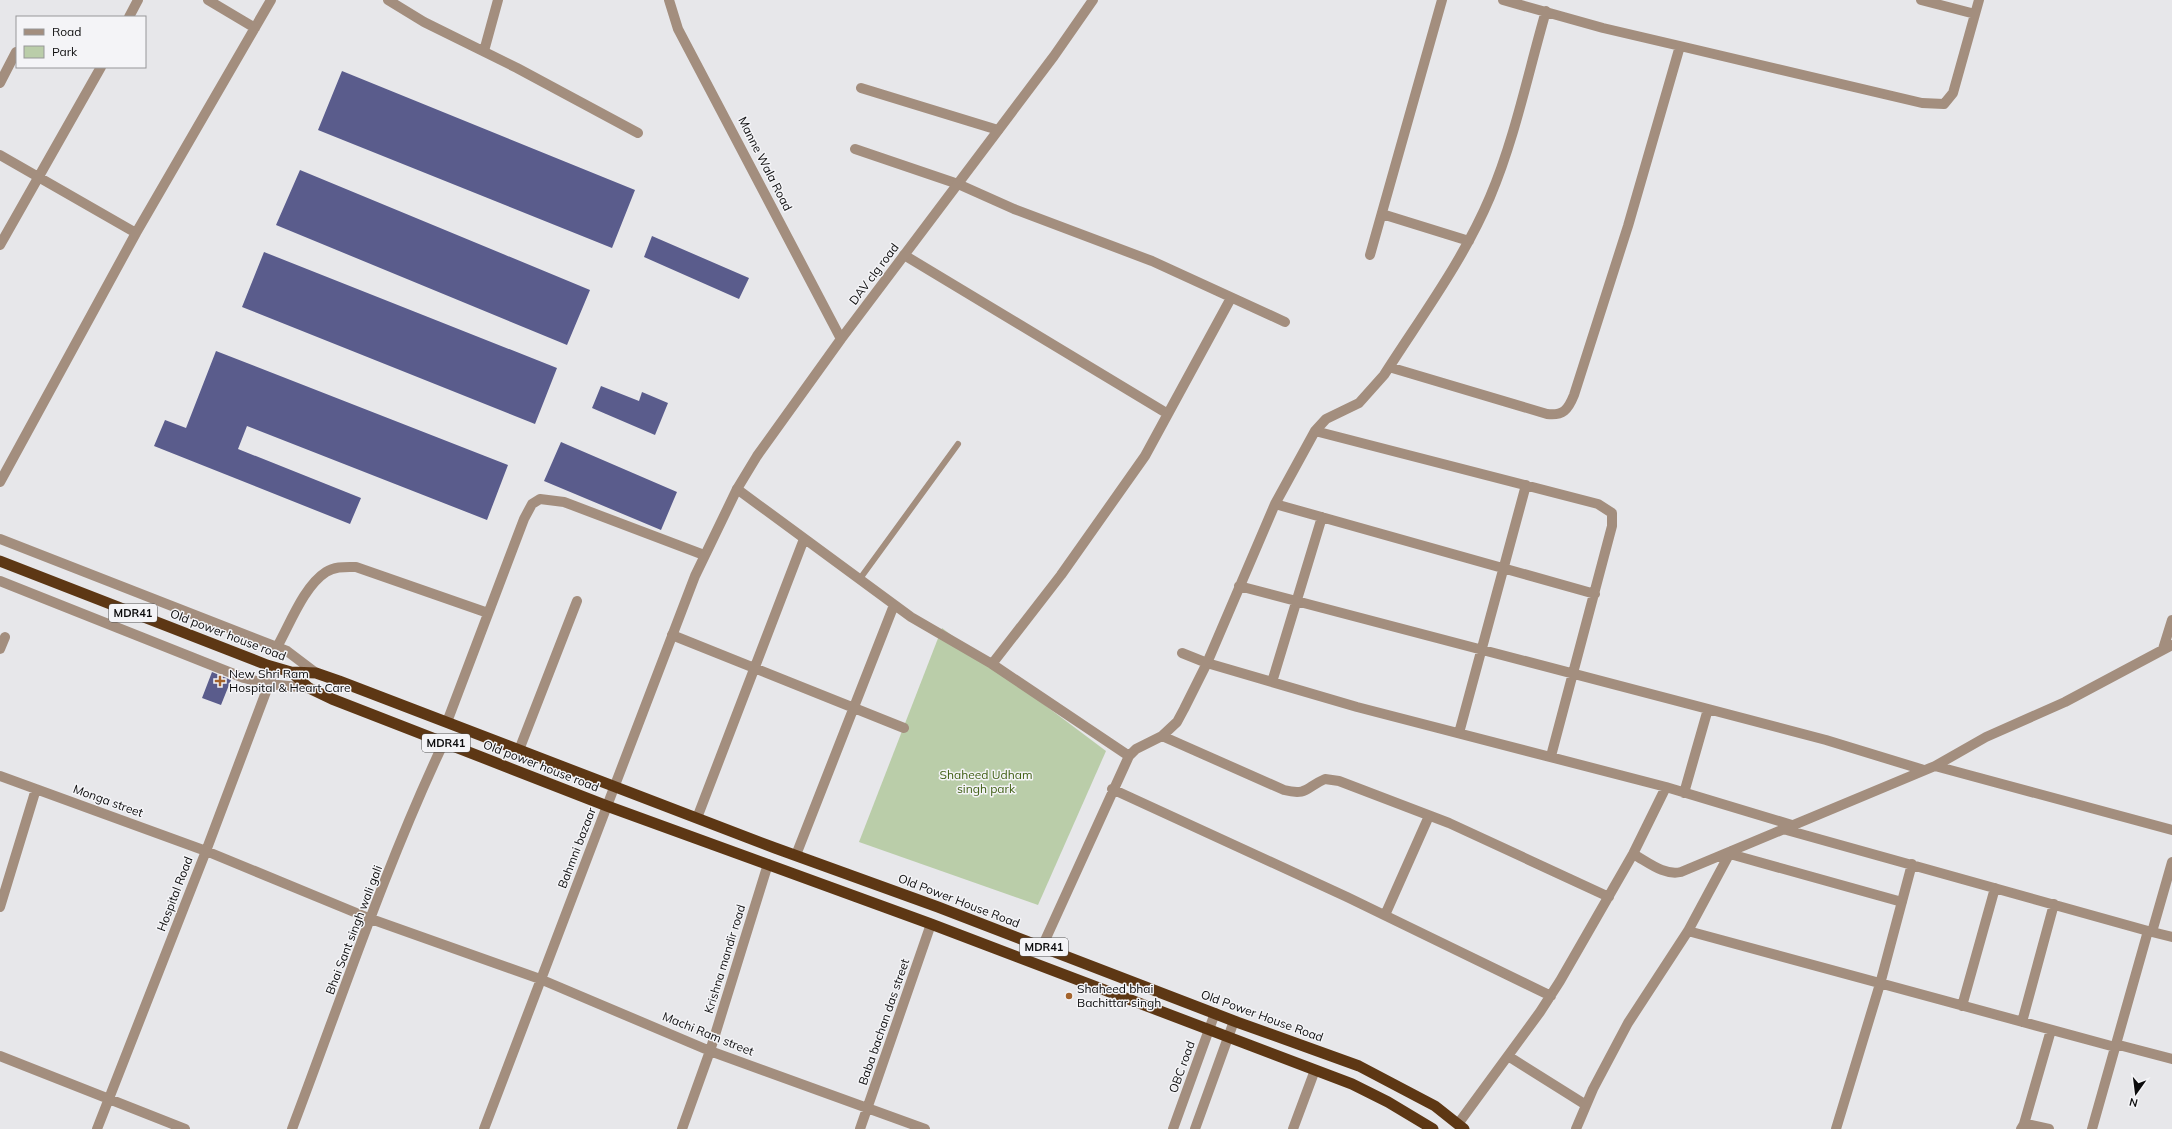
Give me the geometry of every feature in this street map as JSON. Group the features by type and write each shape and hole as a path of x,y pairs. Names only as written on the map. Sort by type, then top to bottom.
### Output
{"highway":[{"name":"Old power house road","path":"0,561 271,666 291,672 316,673 613,787"},
{"name":"Old power house road","path":"291,672 310,688 332,699 607,806"},
{"name":"Old Power House Road","path":"613,787 1042,947 1234,1021 1360,1066 1435,1106 1461,1127"},
{"name":"Old Power House Road","path":"607,806 931,924 1210,1030 1227,1038 1352,1084 1426,1127"}],"street":[{"path":"130,16 138,0"},
{"path":"208,0 255,28"},
{"path":"0,482 136,233 271,0"},
{"path":"388,0 424,22 484,51 638,133"},
{"path":"484,51 498,0"},
{"name":"Manne Wala Road","path":"669,0 678,29 841,339"},
{"name":"DAV clg road","path":"694,576 737,489 757,456 841,339 958,184 1093,0"},
{"path":"1370,255 1442,0"},
{"path":"1503,0 1603,28 1922,104 1944,104 1953,93 1979,0"},
{"path":"1921,0 1975,14"},
{"path":"1042,947 1112,789 1129,756 1136,749 1162,736 1177,722 1208,663 1239,586 1276,504 1315,431 1326,419 1359,403 1370,393 1389,367 1469,241 1490,197 1505,154 1546,11"},
{"path":"1389,367 1547,414 1556,415 1564,413 1569,407 1574,395 1626,234 1680,46"},
{"path":"0,83 16,52"},
{"path":"0,245 100,68"},
{"path":"861,88 998,130"},
{"path":"855,149 958,184 1014,209 1158,264 1285,322"},
{"path":"0,155 136,233"},
{"path":"1382,214 1469,241"},
{"path":"904,255 1168,414"},
{"path":"992,664 1061,575 1145,456 1231,298"},
{"path":"1315,431 1598,504 1612,513 1612,526 1595,594 1551,756"},
{"path":"1459,732 1483,650 1526,485"},
{"path":"737,489 894,605 934,632 992,664 1129,756"},
{"path":"447,722 524,519 532,504 540,499 564,502 704,555"},
{"path":"1276,504 1595,594"},
{"path":"1272,682 1295,601 1322,517"},
{"path":"0,539 287,650 316,673"},
{"path":"697,818 804,539"},
{"path":"277,647 307,592 317,579 327,571 341,566 356,567 488,613"},
{"name":"Bahmni bazaar","path":"484,1129 694,576"},
{"path":"0,581 244,678 268,684 310,688"},
{"path":"1239,586 1826,740 1924,770"},
{"path":"519,750 577,601"},
{"path":"796,855 894,605"},
{"path":"1633,854 1662,870 1675,873 1730,852 1935,766 1986,737 2065,702 2168,647 2172,620"},
{"path":"672,635 853,709 904,728"},
{"path":"0,649 5,637"},
{"path":"1182,653 1208,663 1357,707 1459,732 1666,787 1787,827 2172,938"},
{"name":"Hospital Road","path":"97,1129 206,851 268,684 271,666"},
{"path":"1684,793 1708,709"},
{"path":"1162,736 1284,790 1302,793 1308,791 1320,781 1331,779 1429,816 1609,897"},
{"name":"Bhai Sant singh wali gali","path":"292,1129 371,919 425,782 444,742"},
{"path":"1935,766 2172,830"},
{"name":"Monga street","path":"0,776 206,851 371,919"},
{"path":"1461,1127 1508,1056 1551,996 1633,854 1666,787"},
{"path":"0,907 36,789"},
{"path":"1112,789 1385,915 1551,996"},
{"path":"1385,915 1429,816"},
{"path":"1730,852 1902,902"},
{"path":"1576,1129 1586,1105 1628,1023 1688,931 1730,852"},
{"path":"2092,1129 2115,1046 2172,862"},
{"name":"Krishna mandir road","path":"682,1129 710,1051 768,864"},
{"path":"1836,1129 1880,984 1912,864"},
{"path":"1962,1006 1995,888"},
{"path":"2022,1022 2054,904"},
{"name":"Machi Ram street","path":"371,919 540,979 710,1051 869,1107 925,1129"},
{"name":"Baba bachan das street","path":"860,1129 869,1107 931,924"},
{"path":"1688,931 2051,1030 2172,1059"},
{"name":"OBC road","path":"1173,1129 1215,1013"},
{"path":"1195,1129 1234,1021"},
{"path":"2049,1129 2022,1127 2051,1030"},
{"path":"0,1056 110,1098 185,1129"},
{"path":"1508,1056 1586,1105"},
{"path":"1293,1129 1314,1070"}],"lane":[{"path":"859,580 958,444"}],"green space":[{"name":"Shaheed Udham singh park","path":"942,628 1106,751 1038,905 859,842"}],"building":[{"path":"342,71 635,190 612,248 318,130"},
{"path":"300,170 590,290 567,345 276,225"},
{"path":"652,236 749,278 739,299 644,257"},
{"path":"264,252 557,368 535,424 242,307"},
{"path":"216,351 508,465 487,520 247,426 238,449 361,498 350,524 154,446 165,420 186,428"},
{"path":"601,386 639,401 642,392 668,403 655,435 592,408"},
{"path":"561,442 677,492 661,530 544,481"},
{"path":"212,672 231,680 221,705 202,698"}],"place":[{"name":"New Shri Ram Hospital & Heart Care","path":"220,681"},
{"name":"Shaheed bhai Bachittar singh","path":"1069,996"}]}
